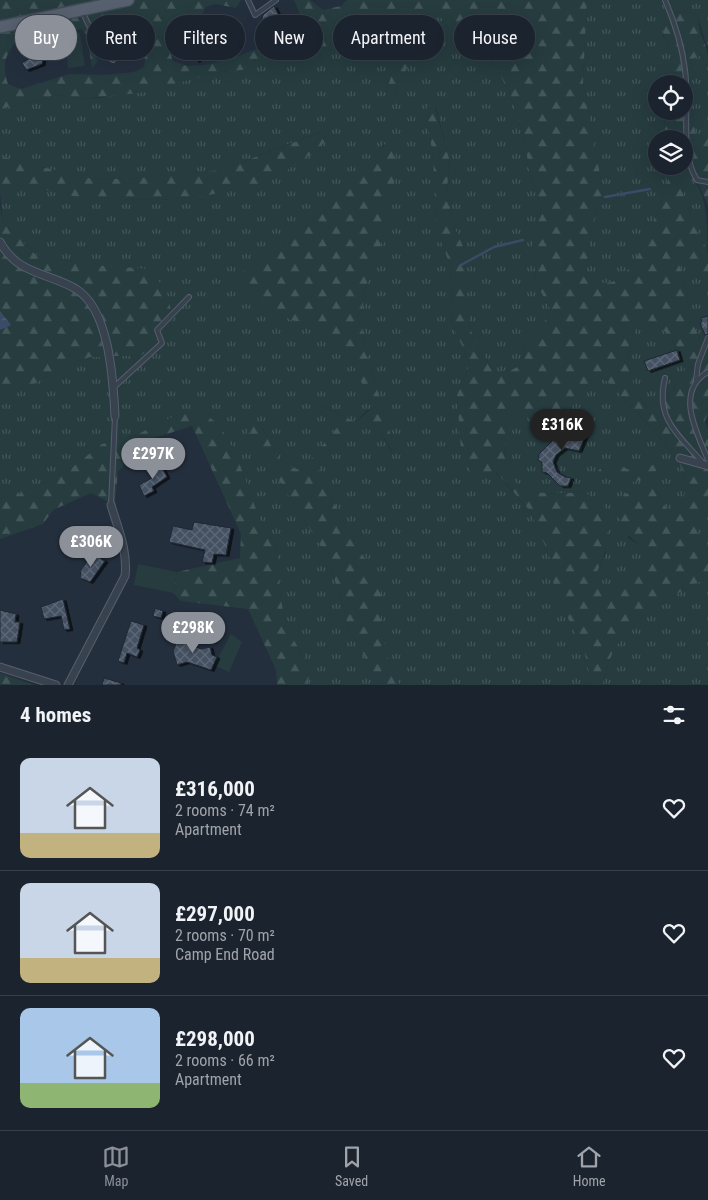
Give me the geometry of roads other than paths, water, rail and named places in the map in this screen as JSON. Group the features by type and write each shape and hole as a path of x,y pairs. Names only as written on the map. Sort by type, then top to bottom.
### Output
{"main road":[{"path":"0,27 128,0"}],"street":[{"path":"0,242 6,252 26,270 75,289 88,299 105,335 114,388 115,416"},
{"path":"680,458 707,463"},
{"path":"68,685 125,576 127,561 125,550 111,505"},
{"path":"0,667 56,685"}],"lane":[{"path":"248,0 255,15 276,0"},
{"path":"666,0 678,33 686,72 688,150 692,172 697,180 708,182"},
{"path":"81,9 87,22"},
{"path":"114,388 162,343 157,330 189,297"},
{"path":"707,463 690,414 689,397 696,380 698,364 708,338"},
{"path":"702,354 708,353"},
{"path":"696,380 708,372"},
{"path":"665,378 661,394 664,414 676,432 707,463"},
{"path":"111,505 115,416"}],"water":[{"path":"0,311 11,325 0,330"}],"waterway":[{"path":"605,197 650,189"},
{"path":"461,265 494,247 523,240"}]}
